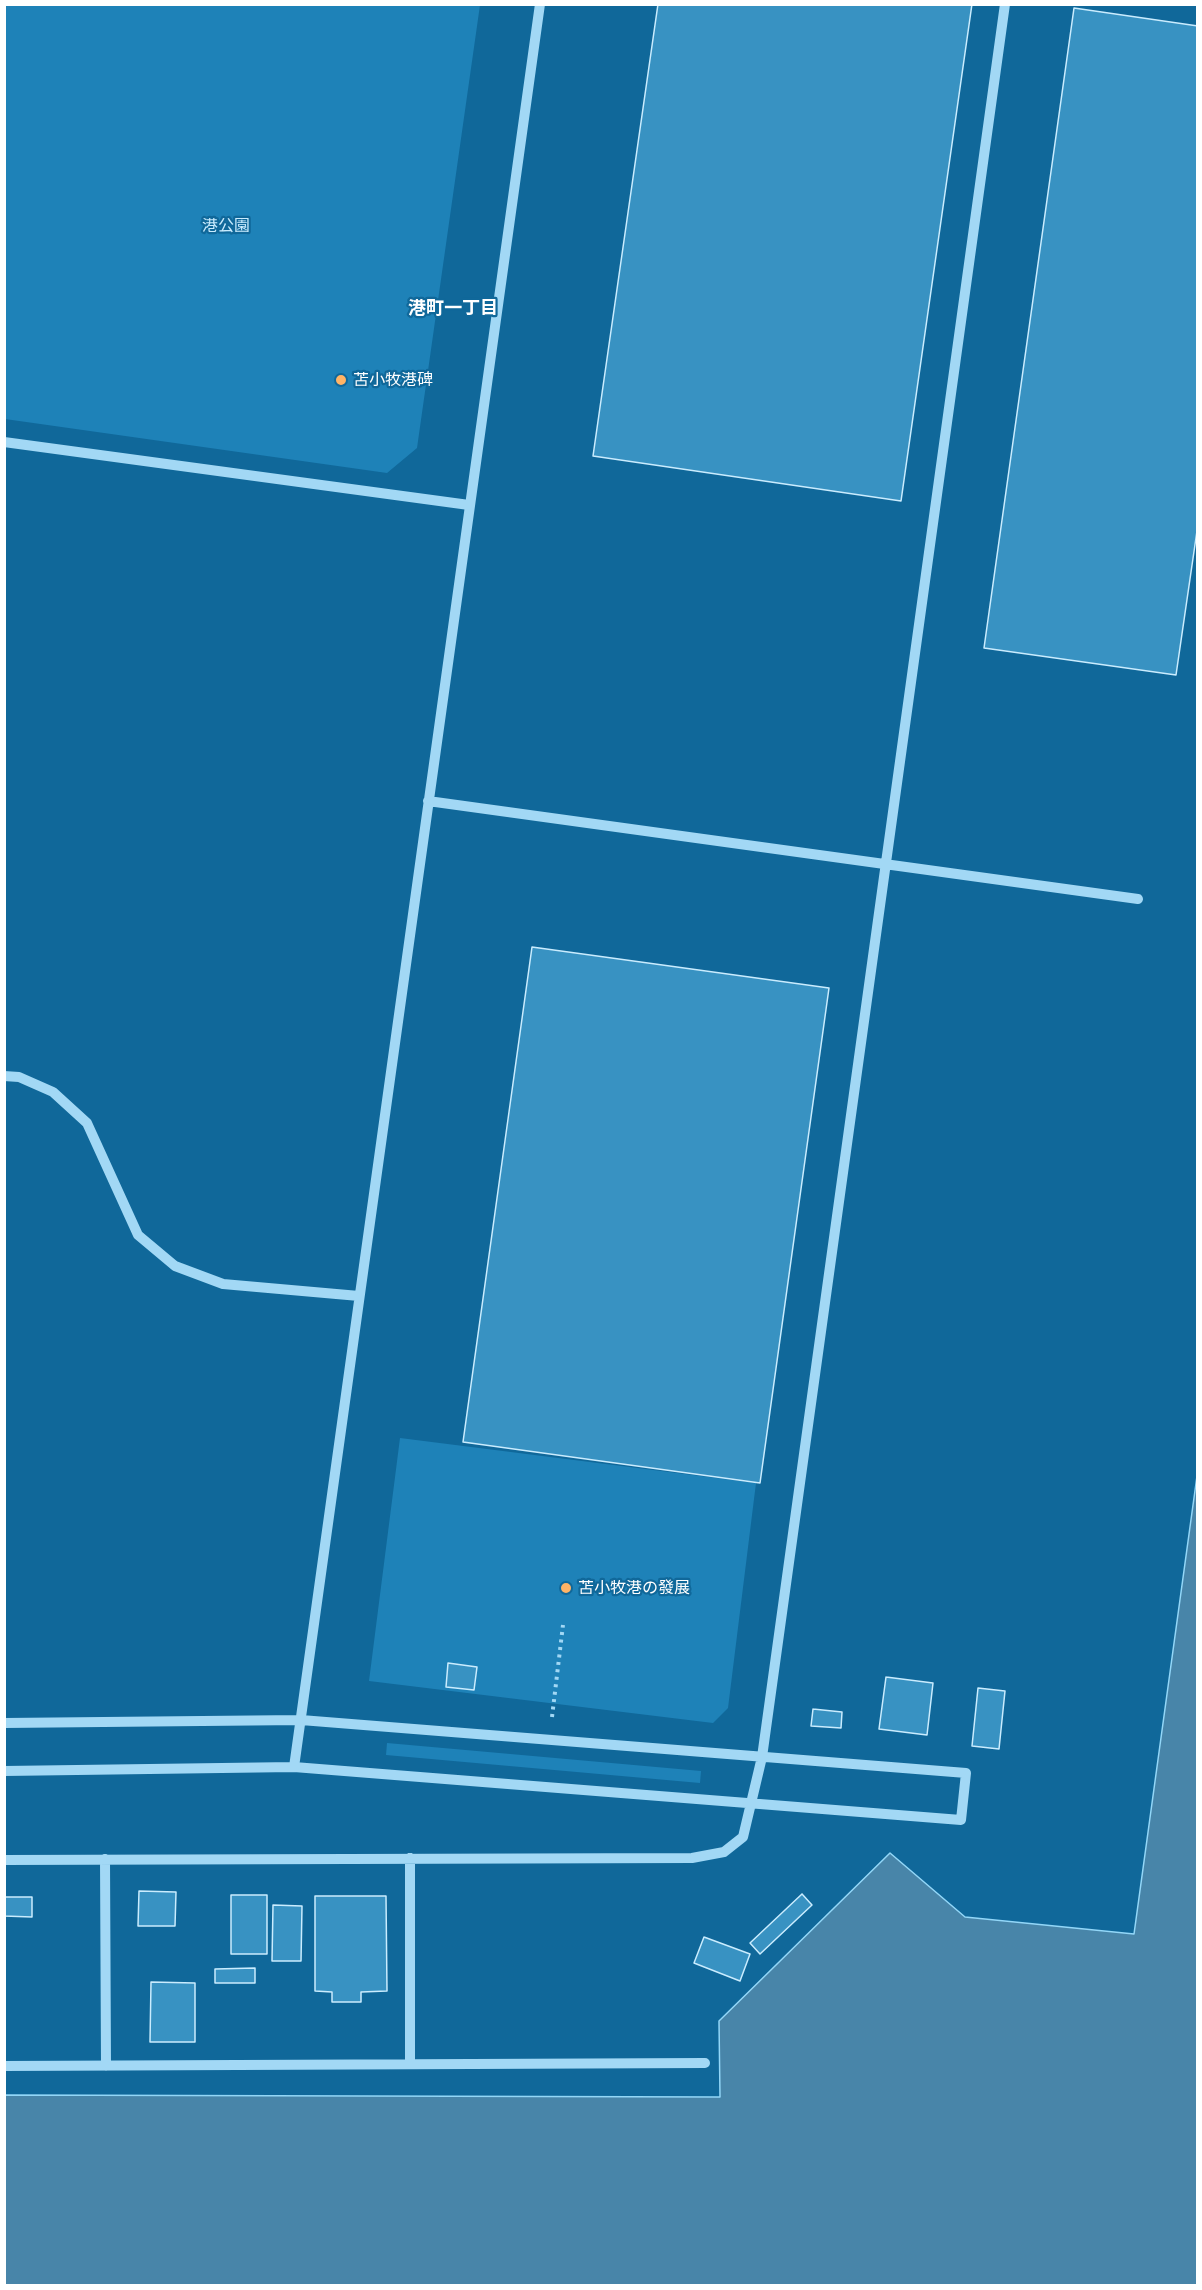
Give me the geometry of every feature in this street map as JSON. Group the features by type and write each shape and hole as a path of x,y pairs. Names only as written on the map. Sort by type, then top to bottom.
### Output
{"street":[{"path":"294,1767 540,4"},
{"path":"4,1860 692,1858 724,1852 743,1837 762,1757 1005,4"},
{"path":"4,442 469,505"},
{"path":"428,801 1138,899"},
{"path":"4,1076 19,1077 53,1092 87,1123 138,1236 175,1266 223,1284 359,1296"},
{"path":"4,1723 301,1720 966,1773 961,1820 294,1767 4,1770"},
{"path":"410,1858 410,2064"},
{"path":"105,1859 106,2066"},
{"path":"4,2066 705,2063"}],"path":[{"path":"549,1740 563,1625"}],"green space":[{"name":"港公園","path":"5,4 480,5 417,448 387,473 5,419"},
{"path":"400,1438 756,1483 728,1708 713,1723 369,1681"},
{"path":"387,1743 701,1771 700,1783 386,1755"}],"shaded area":[{"path":"1197,1476 1197,2285 5,2285 5,2095 720,2097 719,2021 890,1853 965,1917 1134,1934"}],"building":[{"path":"658,4 972,4 901,501 593,456"},
{"path":"1074,8 1198,26 1198,524 1176,675 984,648"},
{"path":"532,947 829,988 760,1483 463,1442"},
{"path":"448,1663 477,1667 474,1690 446,1687"},
{"path":"886,1677 933,1683 927,1735 879,1729"},
{"path":"978,1688 1005,1691 999,1749 972,1746"},
{"path":"813,1709 842,1712 841,1728 811,1726"},
{"path":"139,1891 176,1892 175,1926 138,1926"},
{"path":"802,1894 812,1905 760,1954 750,1943"},
{"path":"231,1895 267,1895 267,1954 231,1954"},
{"path":"315,1896 386,1896 387,1991 361,1992 361,2002 332,2002 332,1992 315,1991"},
{"path":"4,1897 32,1897 32,1917 4,1916"},
{"path":"273,1905 302,1906 301,1961 272,1961"},
{"path":"704,1937 750,1954 740,1981 694,1963"},
{"path":"255,1968 255,1983 215,1983 215,1969"},
{"path":"151,1982 195,1983 195,2042 150,2042"}],"place":[{"name":"苫小牧港碑","path":"341,380"},
{"name":"苫小牧港の發展","path":"566,1588"}],"district":[{"name":"港町一丁目","path":"453,309"}]}
